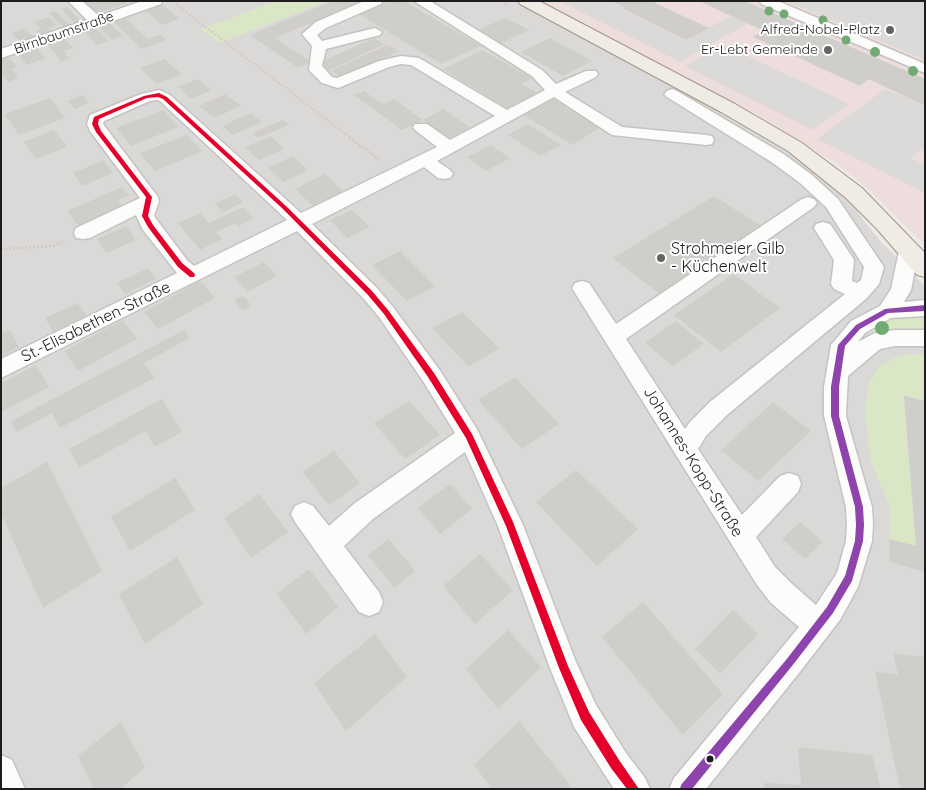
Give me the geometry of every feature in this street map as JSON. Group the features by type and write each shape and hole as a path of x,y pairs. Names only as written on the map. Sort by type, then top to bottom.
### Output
{"main road":[{"path":"526,1 728,108 795,147 854,192 925,268"}],"street":[{"path":"74,1 97,22"},
{"name":"Birnbaumstraße","path":"1,54 156,1"},
{"path":"319,46 308,34 321,25 376,1"},
{"path":"420,1 537,73 554,90 618,132 706,140"},
{"path":"766,1 925,68"},
{"path":"319,46 375,32"},
{"path":"319,46 315,66 316,70 327,80 338,83 384,64 401,60 414,61 507,117"},
{"name":"St.-Elisabethen-Straße","path":"1,369 429,158 554,90 591,74"},
{"path":"672,94 779,159 806,179 832,203 874,266 874,272 868,284 860,293 719,408 698,429 684,450"},
{"path":"192,275 180,265 150,226 145,216 150,201 146,192 98,131 95,124 96,118 110,110 146,97 159,96 170,102 299,222 370,293 386,312 426,368 469,436 510,525 564,668 585,716 598,740 634,789"},
{"path":"421,127 449,147"},
{"path":"429,158 444,174"},
{"path":"83,233 150,201"},
{"path":"613,336 808,203"},
{"path":"823,228 844,260 841,284 860,293"},
{"path":"887,310 901,290 909,251"},
{"name":"Johannes-Kopp-Straße","path":"582,288 766,576 781,593 818,625"},
{"path":"685,789 818,625 840,596 849,578 860,533 859,507 835,416 837,373 842,345 865,322 887,310 925,308"},
{"path":"837,373 863,349 876,342 895,338 925,338"},
{"path":"327,544 364,512 469,436"},
{"path":"739,536 790,484"},
{"path":"304,514 369,602"},
{"path":"1,772 9,789"}],"path":[{"path":"172,1 397,174"},
{"path":"1,249 53,246 83,233"}],"shaded area":[{"path":"1,1 517,1 724,110 789,151 846,194 881,242 925,286 925,789 1,789"},
{"path":"537,1 925,1 925,245 865,186 836,163 739,105"},
{"path":"560,1 611,1 625,8 624,10 686,40 731,16 748,23 680,62"},
{"name":"Alfred-Nobel-Platz","path":"786,1 925,1 925,60"},
{"path":"722,44 849,104 813,130 685,66"},
{"path":"885,89 925,106 925,147 911,158 925,165 925,193 817,139"},
{"path":"762,252 821,291 794,313 735,272"},
{"path":"659,425 777,612 766,633 646,437"}],"green space":[{"path":"276,1 328,1 219,43 201,29"},
{"path":"910,314 925,318 925,331 876,335 870,332 869,329 893,317"},
{"path":"925,354 925,401 904,396 916,546 889,539 890,508 872,464 865,409 869,382 880,365 901,355"}],"building":[{"path":"82,1 125,1 127,3 95,14"},
{"path":"333,1 363,1 275,38 311,62 298,68 250,35"},
{"path":"390,1 404,1 481,46 441,64 359,14"},
{"path":"611,1 657,1 655,3 709,28 686,40 623,9 625,8"},
{"path":"699,1 745,1 925,79 925,106 869,79 860,86 753,37 764,31"},
{"path":"163,5 179,19 162,25 146,11"},
{"path":"67,7 83,23 76,25 61,9"},
{"path":"56,11 72,27 65,29 49,13"},
{"path":"49,17 56,25 49,28 54,33 42,36 36,30 41,28 35,22"},
{"path":"125,18 148,39 160,35 166,40 142,49 113,22"},
{"path":"505,18 529,30 500,44 476,31"},
{"path":"109,23 123,36 112,40 98,26"},
{"path":"25,28 36,39 22,44 11,33"},
{"path":"95,28 109,41 97,45 84,31"},
{"path":"64,38 73,48 64,51 69,58 61,61 47,44"},
{"path":"374,38 385,44 327,71 316,64"},
{"path":"550,38 592,61 563,76 521,52"},
{"path":"387,45 399,51 343,78 331,71"},
{"path":"35,47 46,58 27,65 17,53"},
{"path":"482,50 532,78 521,84 539,94 510,110 443,69"},
{"path":"8,57 18,67 12,69 18,78 8,82 1,73 1,59"},
{"path":"164,59 182,74 157,84 140,68"},
{"path":"198,79 212,90 191,99 178,87"},
{"path":"364,91 383,105 394,99 423,120 402,130 354,95"},
{"path":"225,94 241,106 214,118 199,106"},
{"path":"82,95 89,103 75,109 68,101"},
{"path":"50,98 65,118 19,135 5,114"},
{"path":"552,98 602,126 573,145 523,115"},
{"path":"443,109 470,127 449,138 423,120"},
{"path":"163,110 178,127 131,146 116,128"},
{"path":"251,113 262,122 233,135 222,126"},
{"path":"283,120 289,125 258,138 253,133"},
{"path":"528,124 561,145 540,156 508,135"},
{"path":"54,130 67,147 36,159 24,142"},
{"path":"187,135 202,151 155,171 140,153"},
{"path":"271,136 284,149 259,160 245,147"},
{"path":"491,145 510,158 486,171 467,157"},
{"path":"293,156 308,170 284,182 268,168"},
{"path":"103,160 113,173 82,186 73,173"},
{"path":"325,174 344,192 314,207 295,189"},
{"path":"122,187 129,195 118,200 125,209 81,229 67,211"},
{"path":"235,194 243,202 223,212 215,204"},
{"path":"714,196 761,226 660,294 613,258"},
{"path":"243,207 254,218 239,226 236,223 216,232 222,239 200,250 178,223 200,213 209,223"},
{"path":"352,210 370,227 347,238 330,220"},
{"path":"126,226 136,240 106,253 97,239"},
{"path":"400,251 435,286 407,301 372,265"},
{"path":"264,262 277,276 247,292 234,277"},
{"path":"148,268 156,279 125,294 117,283"},
{"path":"733,274 780,308 721,352 674,315"},
{"path":"200,281 215,298 158,329 144,312"},
{"path":"243,296 252,306 243,311 234,300"},
{"path":"78,303 87,317 54,333 45,318"},
{"path":"462,312 499,348 469,367 432,328"},
{"path":"123,320 137,339 78,371 64,351"},
{"path":"676,321 704,344 673,366 645,343"},
{"path":"10,330 19,347 1,356 1,334"},
{"path":"184,330 190,338 144,363 154,378 60,428 52,413 16,432 11,421"},
{"path":"36,365 49,387 1,412 1,383"},
{"path":"515,377 559,424 522,449 478,400"},
{"path":"904,396 925,401 925,572 890,562 889,539 916,546"},
{"path":"162,399 182,432 155,447 146,431 79,468 69,449"},
{"path":"409,401 440,435 405,459 374,423"},
{"path":"773,402 811,431 758,481 721,450"},
{"path":"334,451 360,483 329,505 303,472"},
{"path":"47,462 102,571 43,608 1,513 1,488"},
{"path":"576,470 638,529 597,566 536,502"},
{"path":"175,478 195,510 130,551 111,517"},
{"path":"450,484 472,509 440,534 418,508"},
{"path":"259,494 288,532 251,558 224,518"},
{"path":"800,522 823,542 805,559 782,539"},
{"path":"389,539 415,571 394,588 368,555"},
{"path":"480,554 513,590 475,624 443,586"},
{"path":"177,557 203,604 145,644 119,594"},
{"path":"309,569 338,607 306,634 277,594"},
{"path":"643,602 723,694 683,735 602,637"},
{"path":"733,610 758,634 720,674 695,649"},
{"path":"508,630 541,667 498,709 466,669"},
{"path":"375,634 407,677 346,731 314,683"},
{"path":"893,653 924,657 925,659 925,789 900,789 875,671 898,675"},
{"path":"519,721 573,789 492,789 474,765"},
{"path":"121,722 145,767 120,789 94,789 78,756"},
{"path":"798,747 872,755 881,789 764,789 764,783 801,785"}],"transit line":[{"path":"192,275 180,265 150,226 145,216 149,197 98,131 95,124 96,118 146,97 159,95 165,98 285,208 370,293 386,312 431,375 469,436 510,525 564,668 585,716 615,764 634,789"},
{"path":"685,789 789,663 830,610 849,578 859,541 860,525 859,507 835,416 835,387 842,345 858,327 887,311 925,308"}],"place":[{"name":"Alfred-Nobel-Platz","path":"890,30"},
{"name":"Er-Lebt Gemeinde","path":"828,50"},
{"name":"Strohmeier Gilb - Küchenwelt","path":"661,258"}]}
